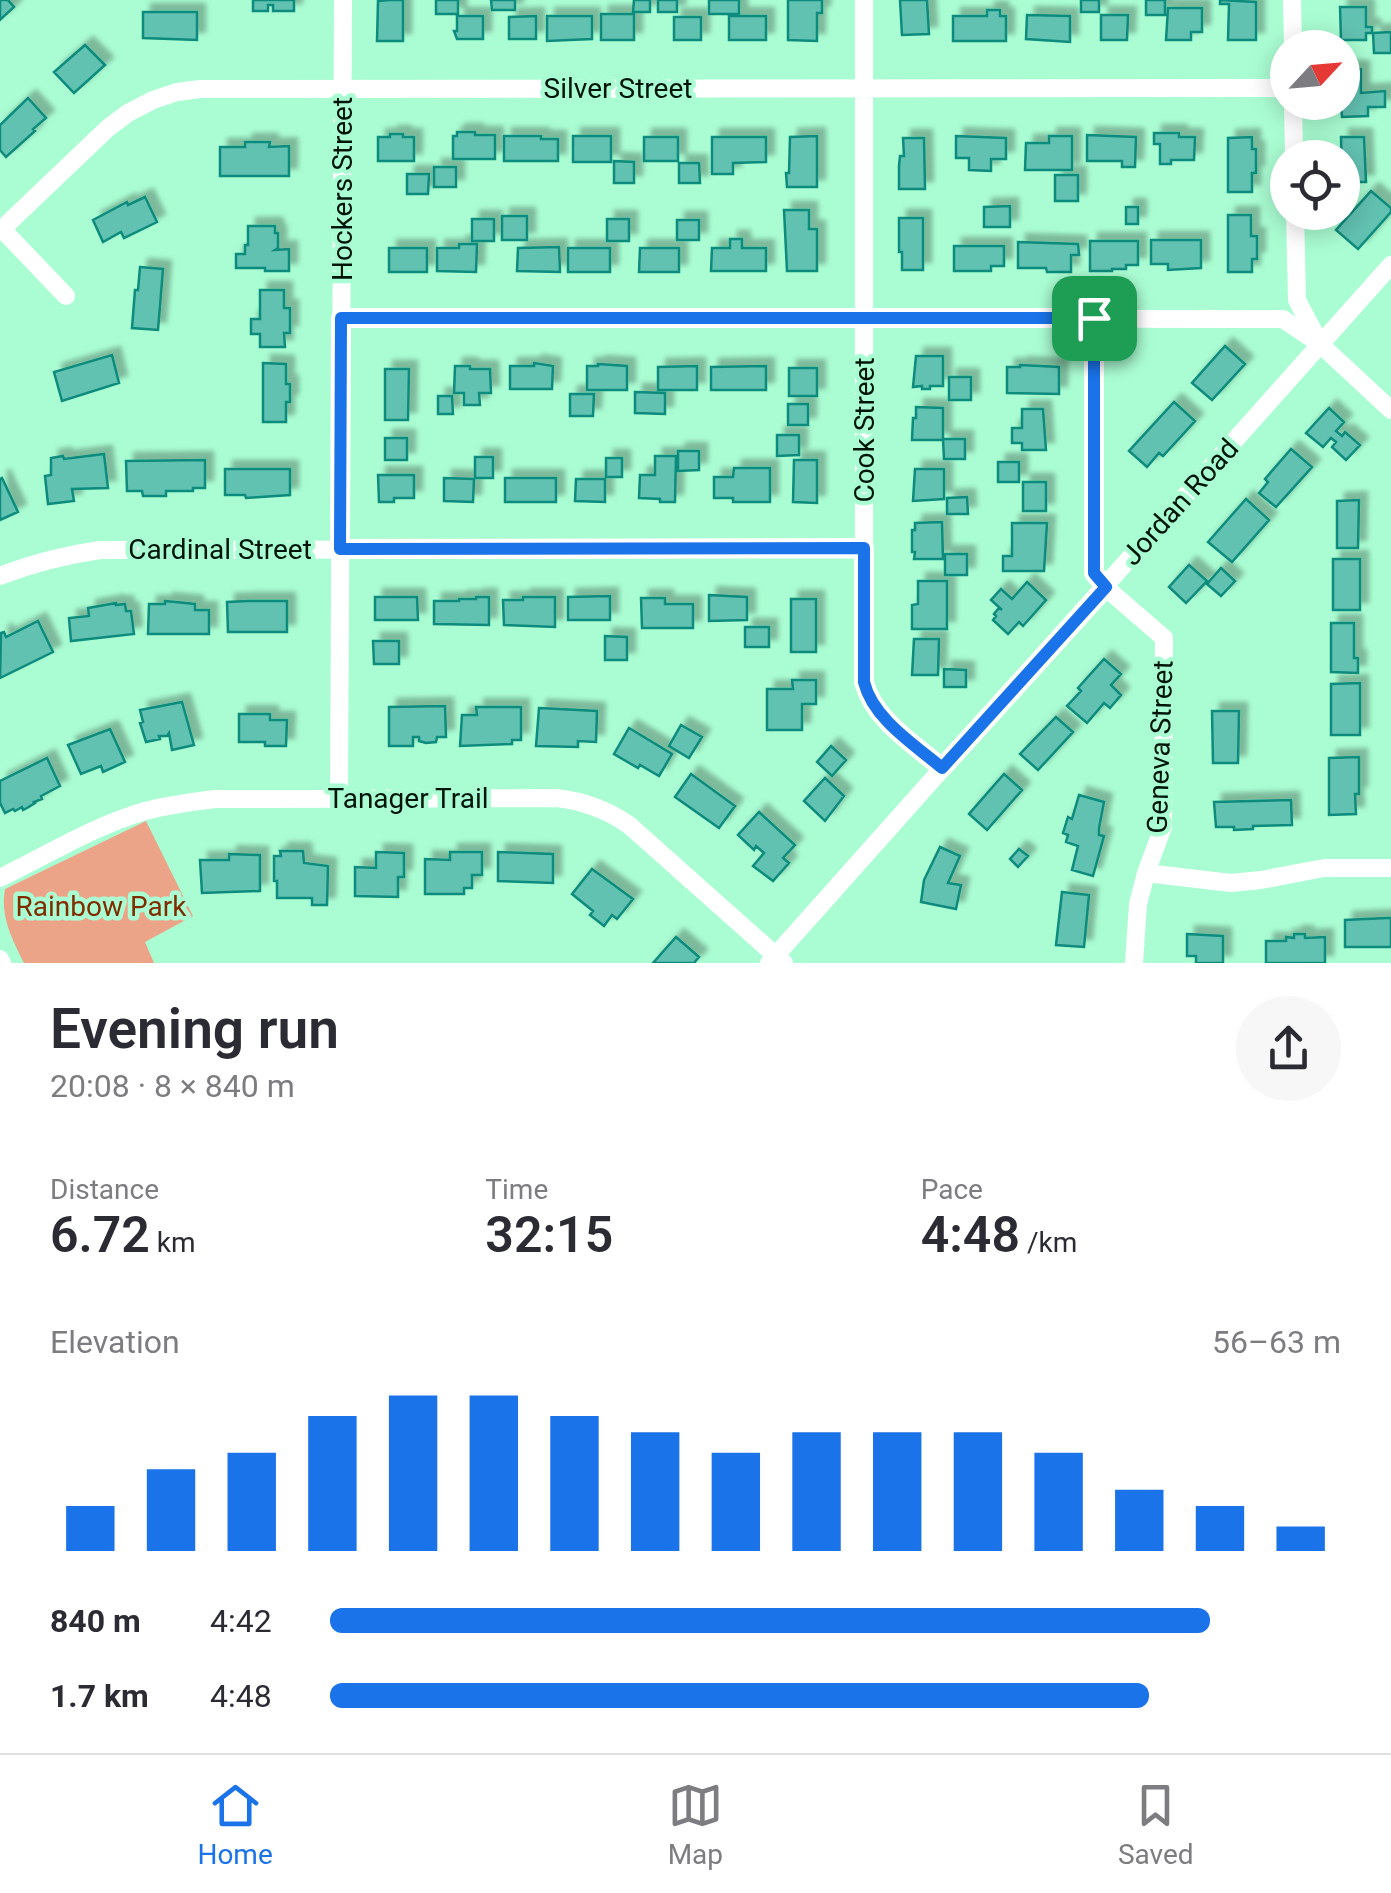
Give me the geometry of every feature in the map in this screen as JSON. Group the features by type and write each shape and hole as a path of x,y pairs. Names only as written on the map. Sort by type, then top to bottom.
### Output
{"street":[{"name":"Hockers Street","path":"339,798 343,0"},
{"name":"Cook Street","path":"864,0 864,682 868,696 886,719 942,768"},
{"path":"1292,0 1292,30"},
{"name":"Silver Street","path":"1,230 128,113 153,100 200,88 1270,88"},
{"path":"1,230 66,296"},
{"path":"1295,230 1297,300 1320,344"},
{"name":"Jordan Road","path":"776,960 1391,264"},
{"path":"341,318 1283,319 1320,344 1391,410"},
{"path":"1094,318 1094,573 1106,587"},
{"name":"Cardinal Street","path":"0,576 31,563 100,550 864,548"},
{"name":"Geneva Street","path":"1106,587 1164,638 1163,827 1138,904 1134,963"},
{"name":"Tanager Trail","path":"0,878 141,812 215,798 556,798 593,805 629,824 776,960"},
{"path":"1146,873 1231,883 1324,868 1391,868"}],"green space":[{"name":"Rainbow Park","path":"146,821 193,916 145,942 154,963 24,963 6,918 5,889"}],"building":[{"path":"0,0 8,0 14,7 0,20"},
{"path":"253,0 294,0 294,11 273,11 273,5 268,5 268,11 253,11"},
{"path":"403,0 403,41 377,41 378,1"},
{"path":"436,0 458,0 458,14 436,14"},
{"path":"491,0 515,0 515,10 492,10"},
{"path":"634,0 650,0 650,12 633,12"},
{"path":"658,0 677,0 677,12 658,12"},
{"path":"709,0 739,0 739,14 709,14"},
{"path":"788,0 822,0 822,13 817,13 817,41 788,40"},
{"path":"900,0 927,0 929,34 902,35"},
{"path":"1081,0 1099,0 1099,12 1081,12"},
{"path":"1146,0 1165,0 1165,15 1146,15"},
{"path":"1220,0 1256,2 1256,40 1228,40 1229,4 1220,4"},
{"path":"1340,7 1366,7 1366,27 1372,27 1372,33 1366,33 1366,40 1360,40 1360,30 1341,30"},
{"path":"1168,8 1202,8 1202,32 1191,32 1191,40 1166,40"},
{"path":"987,10 1000,10 1000,16 1006,16 1006,41 953,41 953,16 987,16"},
{"path":"143,12 197,12 197,40 143,38"},
{"path":"601,14 634,14 634,40 601,40"},
{"path":"1027,15 1070,16 1070,42 1026,39"},
{"path":"1101,15 1128,15 1127,40 1101,40"},
{"path":"457,16 483,16 483,39 457,39"},
{"path":"536,16 536,39 509,39 509,17"},
{"path":"547,16 592,16 592,39 547,41"},
{"path":"729,16 766,16 766,40 729,40"},
{"path":"674,17 701,17 701,40 674,40"},
{"path":"1391,32 1391,53 1374,53 1373,33"},
{"path":"85,45 105,65 74,93 54,72"},
{"path":"1360,69 1361,93 1385,91 1385,107 1368,107 1368,116 1360,116"},
{"path":"28,98 46,118 6,157 0,150 0,125"},
{"path":"457,132 495,135 495,159 453,159 453,136"},
{"path":"1154,133 1195,137 1194,160 1160,164 1160,144 1154,144"},
{"path":"1087,135 1136,137 1135,167 1122,167 1122,161 1087,161"},
{"path":"504,136 558,139 558,161 504,161"},
{"path":"573,136 611,136 611,162 573,162"},
{"path":"817,136 817,187 787,187 790,137"},
{"path":"956,136 1006,138 1006,159 991,159 991,171 969,170 969,158 956,158"},
{"path":"1049,136 1072,136 1072,170 1025,170 1026,143 1049,143"},
{"path":"378,137 414,137 414,161 378,161"},
{"path":"644,137 678,137 678,161 644,161"},
{"path":"712,137 766,137 766,162 733,163 733,174 712,174"},
{"path":"1252,137 1256,173 1252,173 1252,192 1228,192 1228,138"},
{"path":"1364,137 1366,182 1360,182 1360,140 1341,140"},
{"path":"903,138 924,138 925,189 899,189"},
{"path":"245,142 289,146 289,176 220,176 220,147 245,147"},
{"path":"614,161 634,162 634,183 614,183"},
{"path":"679,163 699,163 700,183 679,183"},
{"path":"434,167 456,167 456,187 434,187"},
{"path":"407,174 429,174 428,194 407,194"},
{"path":"1055,175 1078,175 1078,201 1055,201"},
{"path":"1371,191 1391,212 1358,249 1336,230 1360,230 1360,203"},
{"path":"145,197 157,222 124,238 121,232 103,242 93,220"},
{"path":"1010,206 1010,227 984,227 984,207"},
{"path":"1126,207 1138,207 1138,224 1126,224"},
{"path":"784,210 809,210 809,229 817,229 817,271 787,271"},
{"path":"1228,215 1251,215 1251,236 1257,236 1257,259 1252,259 1252,272 1228,272"},
{"path":"502,216 527,216 527,240 502,240"},
{"path":"899,218 923,218 923,270 902,270"},
{"path":"472,219 494,219 494,241 472,241"},
{"path":"607,219 629,219 629,241 607,241"},
{"path":"677,220 699,220 699,240 677,240"},
{"path":"248,226 275,226 275,250 289,249 289,271 236,268 236,254 245,254 248,245"},
{"path":"730,239 742,239 742,248 766,248 766,271 711,271 712,248 730,248"},
{"path":"1151,240 1201,240 1201,268 1168,270 1168,264 1151,264"},
{"path":"1090,241 1138,241 1138,265 1090,271"},
{"path":"1018,242 1078,244 1079,255 1071,255 1071,272 1018,268"},
{"path":"459,244 477,244 476,272 437,271 437,248 459,248"},
{"path":"954,246 1004,246 1004,266 991,266 991,271 954,271"},
{"path":"559,247 560,272 517,271 518,248"},
{"path":"389,248 427,248 427,272 389,272"},
{"path":"568,248 610,248 610,272 568,272"},
{"path":"640,248 679,248 679,272 639,272"},
{"path":"140,267 163,269 158,330 132,328"},
{"path":"260,290 284,290 284,308 290,308 290,333 284,333 285,347 260,347 260,334 251,334 251,319 260,319"},
{"path":"1225,346 1245,364 1212,400 1192,383"},
{"path":"112,355 119,383 62,401 54,372"},
{"path":"916,356 943,356 943,386 913,387"},
{"path":"263,363 286,364 290,402 286,402 286,422 263,422"},
{"path":"455,366 490,369 491,393 479,393 480,405 464,405 464,393 454,393"},
{"path":"510,366 553,366 552,389 510,389"},
{"path":"587,366 627,366 627,390 587,390"},
{"path":"697,366 697,390 658,390 658,367"},
{"path":"766,366 766,390 711,390 711,367"},
{"path":"1007,367 1059,367 1059,394 1007,393"},
{"path":"789,368 817,368 817,396 789,396"},
{"path":"385,369 409,369 408,420 385,420"},
{"path":"949,377 971,377 971,400 949,400"},
{"path":"635,392 665,393 665,414 635,413"},
{"path":"570,394 594,394 593,416 570,416"},
{"path":"438,396 452,396 453,414 438,414"},
{"path":"1174,402 1195,421 1163,456 1159,453 1147,467 1129,451"},
{"path":"788,404 808,404 808,425 788,425"},
{"path":"916,407 943,408 943,440 912,440"},
{"path":"1329,408 1344,422 1336,431 1342,436 1345,432 1360,445 1346,460 1332,447 1336,442 1331,438 1323,447 1306,433"},
{"path":"1022,409 1043,409 1046,450 1022,450 1022,443 1012,443 1012,428 1022,428"},
{"path":"777,435 799,435 799,455 777,456"},
{"path":"385,438 407,438 407,460 385,460"},
{"path":"943,439 965,439 965,459 944,459"},
{"path":"1291,449 1312,467 1276,507 1259,493 1268,482 1265,479"},
{"path":"678,451 699,451 699,470 678,471"},
{"path":"104,454 108,488 72,489 74,501 48,504 45,476 51,475 51,458"},
{"path":"655,456 676,456 675,502 639,498 640,475 655,475"},
{"path":"475,457 493,457 493,478 475,478"},
{"path":"606,458 622,458 622,477 606,477"},
{"path":"205,460 205,488 166,491 166,496 127,491 126,461"},
{"path":"794,460 817,460 817,503 793,502"},
{"path":"998,462 1019,462 1019,482 998,482"},
{"path":"734,468 770,468 770,502 714,498 714,477 733,477"},
{"path":"225,469 290,469 290,495 225,495"},
{"path":"915,469 944,469 944,499 913,501"},
{"path":"378,475 414,475 414,498 379,502"},
{"path":"444,478 474,479 473,502 444,501"},
{"path":"505,478 556,478 556,502 505,502"},
{"path":"0,479 18,512 0,520"},
{"path":"576,479 605,479 605,502 575,501"},
{"path":"1023,482 1046,482 1046,511 1023,511"},
{"path":"967,497 968,514 947,514 947,498"},
{"path":"1246,499 1269,520 1232,562 1208,542"},
{"path":"1359,500 1358,548 1337,548 1337,501"},
{"path":"942,522 943,559 914,559 915,523"},
{"path":"1012,523 1047,523 1044,571 1003,571 1003,556 1012,556"},
{"path":"945,554 967,554 967,575 945,575"},
{"path":"1333,559 1360,559 1360,610 1333,610"},
{"path":"1189,565 1207,581 1186,603 1169,587"},
{"path":"1221,568 1235,581 1221,596 1207,584"},
{"path":"918,581 947,581 947,629 912,629"},
{"path":"1027,582 1046,600 1023,626 1019,622 1008,634 993,620 999,608 1002,610 991,600 1001,589 1012,599"},
{"path":"709,595 747,597 747,620 709,621"},
{"path":"610,596 610,620 568,620 568,597"},
{"path":"375,597 417,597 418,620 375,620"},
{"path":"489,597 489,625 434,624 434,601"},
{"path":"555,597 555,627 504,625 503,600"},
{"path":"641,598 665,598 665,604 693,604 693,628 642,628"},
{"path":"791,599 816,599 816,652 791,652"},
{"path":"287,601 287,632 228,632 227,602"},
{"path":"125,604 126,611 131,611 134,634 71,641 69,618 89,616 88,608"},
{"path":"149,604 195,604 195,610 209,610 209,634 148,634"},
{"path":"38,621 53,652 0,678 1,633 6,637"},
{"path":"1331,623 1354,623 1358,673 1331,672"},
{"path":"745,627 769,627 769,647 745,647"},
{"path":"605,636 627,637 627,660 605,660"},
{"path":"914,639 939,639 938,675 912,675"},
{"path":"373,641 399,641 399,664 374,664"},
{"path":"1104,659 1121,674 1111,685 1121,695 1110,708 1104,703 1087,723 1067,706"},
{"path":"944,669 966,670 966,687 944,687"},
{"path":"792,680 816,680 816,704 802,704 802,730 767,730 767,689 793,689"},
{"path":"1360,683 1360,735 1331,735 1331,684"},
{"path":"182,702 194,745 172,750 169,733 146,742 140,710"},
{"path":"445,706 446,737 426,743 413,737 413,746 389,746 389,707"},
{"path":"476,707 521,707 521,740 512,740 512,744 460,746 462,715 477,715"},
{"path":"539,708 597,711 596,742 578,741 578,747 536,746"},
{"path":"1212,711 1239,711 1238,763 1213,763"},
{"path":"239,714 270,714 270,720 287,720 286,746 239,742"},
{"path":"1056,717 1073,732 1038,770 1020,754"},
{"path":"681,725 702,737 689,758 669,746"},
{"path":"629,728 672,754 659,776 614,754"},
{"path":"110,729 125,762 103,772 101,766 81,774 68,745"},
{"path":"831,746 846,760 832,776 817,762"},
{"path":"1359,757 1356,814 1329,815 1329,758"},
{"path":"47,758 60,786 23,810 22,807 5,813 0,803 0,781"},
{"path":"691,774 735,806 719,828 675,797"},
{"path":"1004,774 1022,790 987,830 969,814"},
{"path":"825,778 844,796 825,821 804,801"},
{"path":"1079,795 1104,802 1099,835 1104,836 1093,876 1072,870 1078,846 1066,842 1068,835 1063,833"},
{"path":"1291,800 1292,825 1234,830 1216,827 1214,802"},
{"path":"759,812 795,845 783,858 789,863 773,881 753,866 764,853 756,846 754,850 738,835"},
{"path":"940,847 960,856 948,883 961,885 956,909 921,902 924,880"},
{"path":"1019,849 1028,856 1018,867 1010,859"},
{"path":"280,851 303,851 304,863 328,866 327,905 312,905 312,898 277,898 274,856 281,856"},
{"path":"376,852 404,853 404,877 398,877 398,897 355,896 355,867 376,868"},
{"path":"450,852 482,852 482,875 472,875 472,888 464,888 464,894 425,894 425,859 450,860"},
{"path":"498,852 553,854 553,883 498,881"},
{"path":"229,854 260,855 260,891 202,893 200,860 229,860"},
{"path":"592,869 633,899 617,919 612,915 604,926 572,894"},
{"path":"1062,892 1089,895 1084,947 1056,945"},
{"path":"1391,918 1391,947 1345,947 1345,920"},
{"path":"1187,934 1223,936 1223,963 1196,963 1196,956 1187,956"},
{"path":"1294,934 1325,937 1325,963 1266,963 1266,941 1286,941 1286,937 1294,938"},
{"path":"676,937 699,957 694,963 653,963"}],"route":[{"path":"341,318 1094,318 1094,573 1106,587 942,768 886,719 868,696 864,682 864,548 340,549 341,318"}]}
